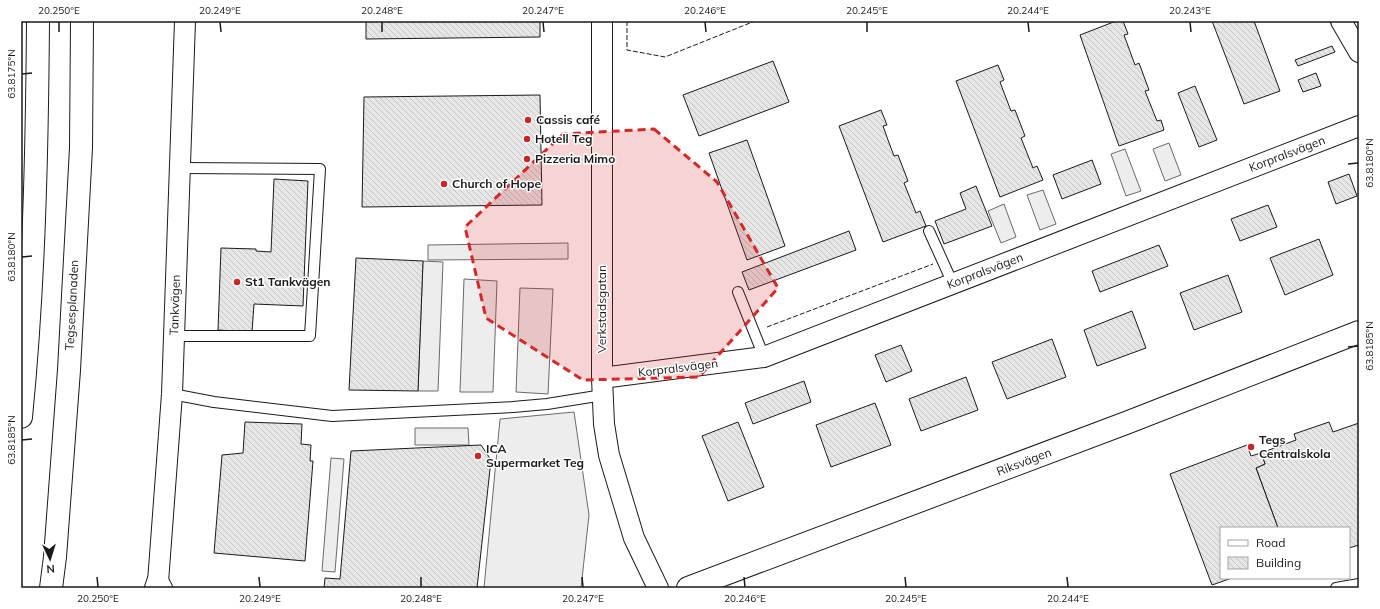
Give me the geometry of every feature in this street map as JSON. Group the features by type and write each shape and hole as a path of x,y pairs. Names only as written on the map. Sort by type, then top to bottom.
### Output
{"main road":[{"path":"21,417 26,369 37,148 38,21"},
{"name":"Tegsesplanaden","path":"51,588 55,557 69,370 81,148 82,21"},
{"name":"Riksvägen","path":"688,588 1126,423 1359,332"}],"street":[{"name":"Tankvägen","path":"158,586 172,394 185,21"},
{"name":"Verkstadsgatan","path":"602,21 602,386 604,424 609,455 634,538 658,588"},
{"path":"1341,21 1359,52"},
{"name":"Korpralsvägen","path":"602,386 764,357 1359,126"}],"lane":[{"path":"174,336 310,336 320,169 180,168"},
{"path":"929,232 952,284"},
{"path":"738,292 764,357"},
{"path":"172,394 214,402 332,416 547,404 602,386"},
{"path":"1336,588 1359,584"}],"highlighted area":[{"path":"654,129 717,182 778,288 699,377 583,380 486,318 465,227 563,134"}],"shaded area":[{"path":"1169,143 1181,175 1165,181 1153,149"},
{"path":"1125,149 1141,191 1126,196 1111,154"},
{"path":"1043,190 1056,224 1040,230 1027,195"},
{"path":"1004,204 1016,237 1001,243 988,211"},
{"path":"568,243 568,259 428,260 428,245"},
{"path":"423,261 443,262 438,391 418,391"},
{"path":"464,279 497,281 493,392 460,392"},
{"path":"520,288 553,289 548,394 516,392"},
{"path":"574,412 589,515 581,588 484,588 500,419"},
{"path":"415,428 468,428 469,445 415,445"},
{"path":"331,458 344,459 335,572 322,571"}],"building":[{"path":"366,21 540,21 540,37 366,39"},
{"path":"1116,21 1123,21 1128,34 1124,35 1135,65 1139,63 1149,90 1145,91 1157,121 1161,120 1164,130 1119,146 1080,35"},
{"path":"1212,21 1254,21 1280,91 1244,104"},
{"path":"1332,46 1335,52 1298,66 1295,60"},
{"path":"773,61 789,102 699,136 683,95"},
{"path":"998,65 1004,80 1000,82 1011,111 1015,110 1025,136 1021,138 1033,168 1037,166 1043,180 1000,197 956,81"},
{"path":"1316,73 1321,86 1303,92 1298,80"},
{"path":"1195,86 1217,140 1199,147 1178,93"},
{"path":"540,95 542,205 362,207 364,97"},
{"path":"881,110 887,125 883,126 894,156 898,155 908,181 904,183 916,213 920,211 926,226 883,242 839,126"},
{"path":"747,140 785,246 747,260 709,153"},
{"path":"1092,160 1101,184 1062,199 1053,175"},
{"path":"1349,174 1357,196 1336,204 1328,182"},
{"path":"274,179 308,181 303,306 254,304 252,332 218,330 221,248 256,249 256,251 271,252"},
{"path":"976,186 992,226 944,244 935,221 966,209 960,193"},
{"path":"1268,205 1277,227 1240,241 1231,219"},
{"path":"849,231 856,250 749,290 742,272"},
{"path":"1319,239 1333,275 1285,295 1270,258"},
{"path":"1159,245 1168,266 1100,292 1092,271"},
{"path":"356,258 423,261 418,391 349,390"},
{"path":"1228,275 1242,312 1194,330 1180,293"},
{"path":"1132,311 1146,348 1097,366 1084,330"},
{"path":"1052,339 1066,377 1007,399 992,362"},
{"path":"901,345 912,371 886,382 875,355"},
{"path":"966,377 978,410 921,431 909,399"},
{"path":"804,381 811,402 753,424 745,403"},
{"path":"875,403 891,445 831,467 816,425"},
{"path":"245,422 302,424 301,444 311,445 310,461 313,461 305,561 214,553 222,455 243,453"},
{"path":"738,422 764,487 728,501 702,436"},
{"path":"1329,422 1333,432 1359,423 1359,545 1350,548 1350,527 1278,527 1256,468 1265,464 1261,453 1296,440 1294,434"},
{"path":"481,445 491,460 477,588 324,588 325,578 340,579 351,451"},
{"path":"1247,445 1251,456 1261,453 1265,464 1256,468 1278,527 1220,527 1220,579 1229,579 1212,585 1170,474"}],"fence":[{"path":"627,21 627,50 665,57 755,21"},
{"path":"767,327 933,264"}],"place":[{"name":"Cassis café","path":"528,120"},
{"name":"Hotell Teg","path":"527,139"},
{"name":"Pizzeria Mimo","path":"527,159"},
{"name":"Church of Hope","path":"444,184"},
{"name":"St1 Tankvägen","path":"237,282"},
{"name":"Tegs Centralskola","path":"1251,447"},
{"name":"ICA Supermarket Teg","path":"478,456"}]}
